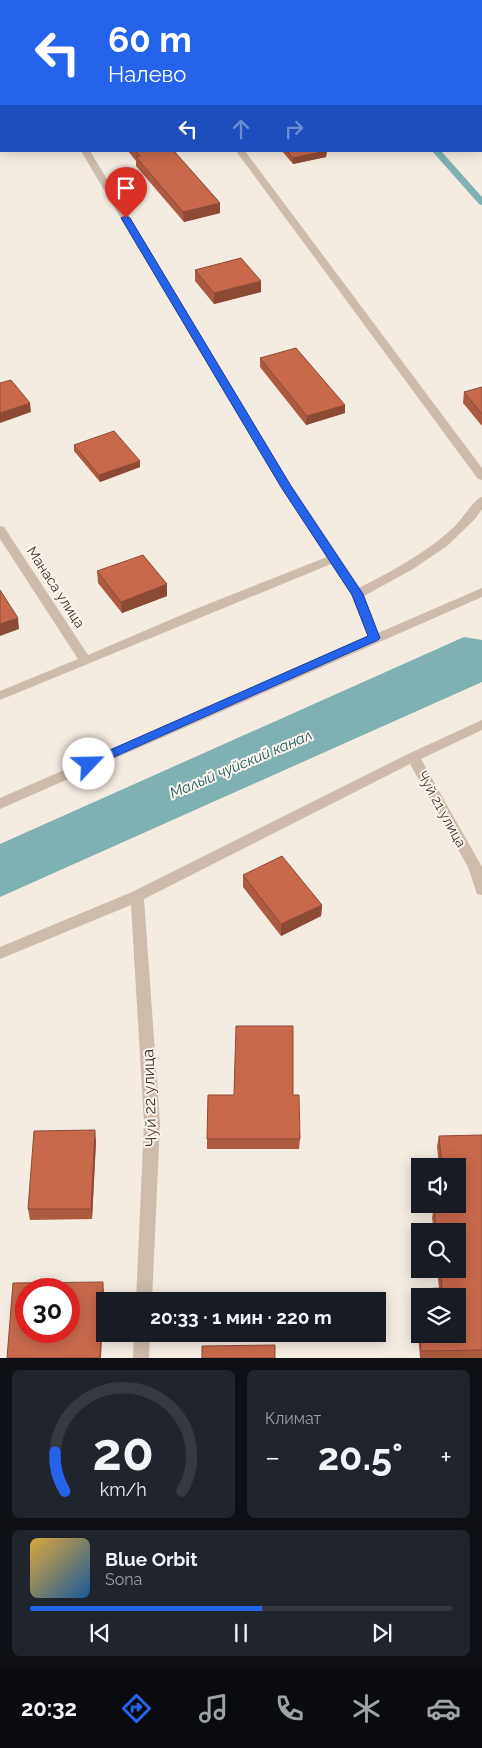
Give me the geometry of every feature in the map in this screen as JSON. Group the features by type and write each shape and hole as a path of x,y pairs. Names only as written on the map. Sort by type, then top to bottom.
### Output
{"street":[{"path":"86,152 286,487 335,558 357,594 374,638"},
{"path":"241,152 482,476"},
{"path":"357,594 399,572 447,539 473,517 482,501"},
{"name":"Манаса улица","path":"0,530 86,661"},
{"path":"0,696 202,610 335,558"},
{"path":"0,804 482,592"},
{"path":"0,953 137,896 413,756 482,725"},
{"name":"Чуй 21 улица","path":"413,756 475,867 482,890"},
{"name":"Чуй 22 улица","path":"137,896 152,1123 144,1292"},
{"path":"141,1358 142,1342"}],"water":[{"name":"Малый чуйский канал","path":"464,637 482,640 482,682 0,897 0,844"}],"building":[{"path":"137,152 175,152 220,203 183,212 136,157 140,156"},
{"path":"288,152 321,152 293,158"},
{"path":"241,258 261,281 214,293 195,270"},
{"path":"296,348 345,405 307,416 260,358"},
{"path":"11,380 30,403 0,413 0,383"},
{"path":"482,387 482,414 464,392"},
{"path":"114,431 140,461 99,475 74,445"},
{"path":"143,555 167,584 121,602 97,571"},
{"path":"0,590 18,618 0,624"},
{"path":"282,856 322,905 281,924 243,875"},
{"path":"236,1026 293,1026 293,1095 299,1095 300,1139 207,1139 208,1095 234,1095"},
{"path":"95,1130 91,1209 28,1209 34,1131"},
{"path":"482,1135 482,1350 421,1351 420,1343 466,1343 466,1288 442,1288 441,1278 466,1278 466,1223 435,1223 434,1213 466,1213 466,1158 441,1158 439,1136"},
{"path":"80,1282 103,1282 103,1292 96,1292 96,1342 101,1342 100,1358 7,1358 13,1283 15,1283 15,1343 80,1343"},
{"path":"275,1345 275,1358 202,1358 202,1346"}],"waterway":[{"path":"437,152 482,202"}],"route":[{"path":"89,764 374,638 357,594 335,558 286,487 126,218"}]}
